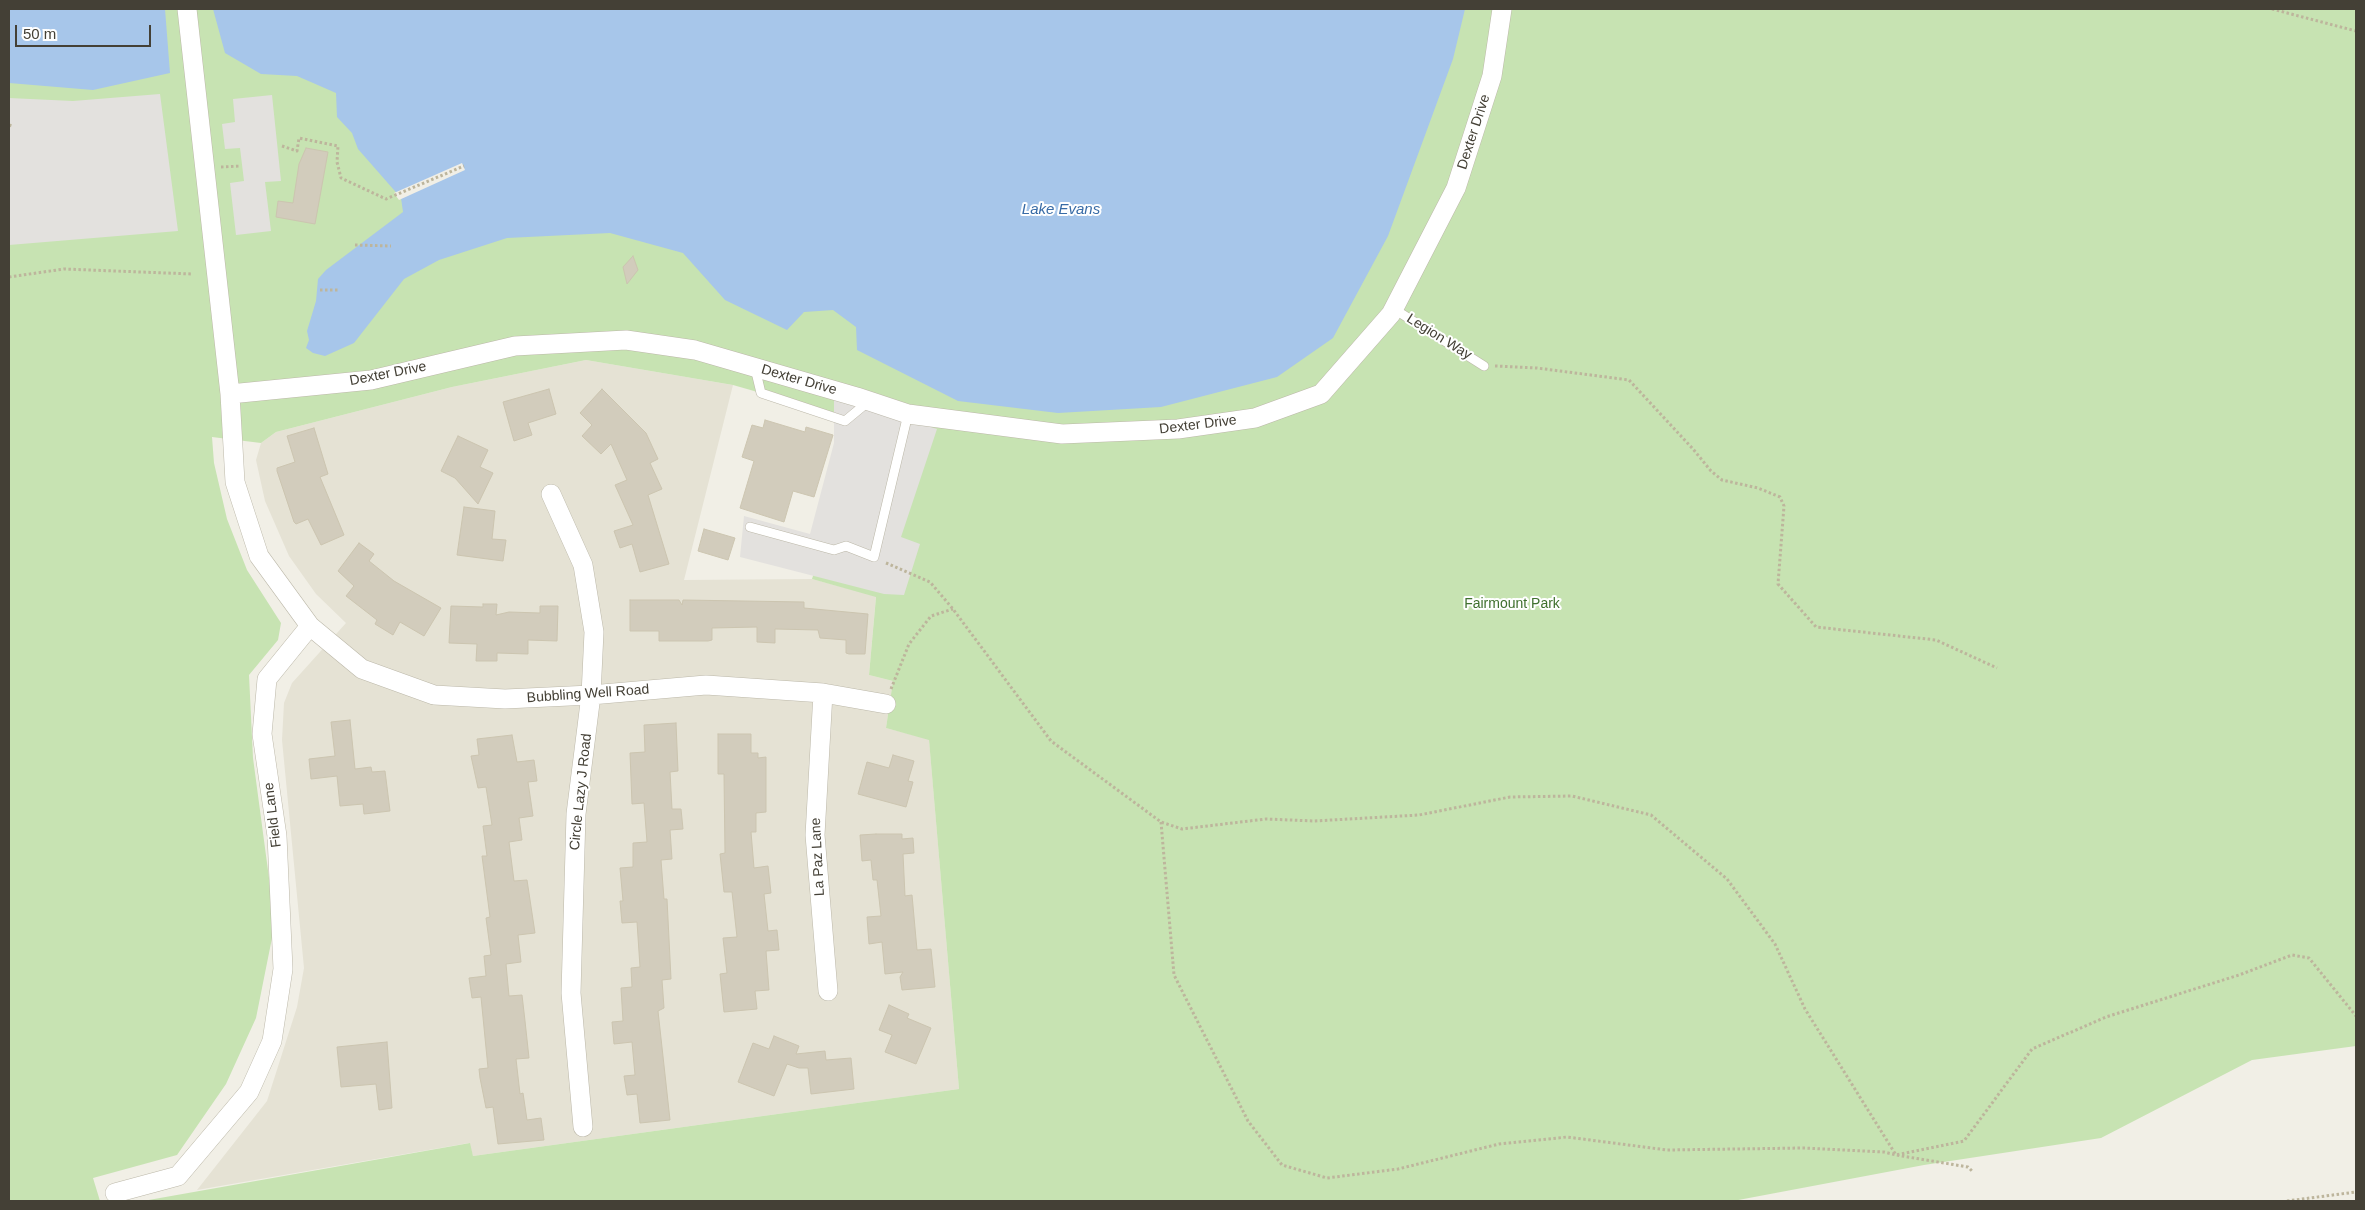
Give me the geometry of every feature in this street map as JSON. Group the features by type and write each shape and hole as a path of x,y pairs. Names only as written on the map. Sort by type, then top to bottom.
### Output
{"street":[{"path":"188,9 230,394 235,482 259,556 310,626"},
{"name":"Dexter Drive","path":"230,394 371,380 515,346 626,340 695,350 908,414 1062,434 1178,429 1254,418 1321,394 1394,309 1456,188 1492,76 1502,9"},
{"name":"Circle Lazy J Road","path":"551,494 583,565 594,632 591,695 576,814 570,994 583,1127"},
{"name":"Bubbling Well Road","path":"310,626 362,669 434,695 505,699 591,695 706,685 823,693 886,704"},
{"name":"Field Lane","path":"115,1192 178,1176 249,1092 272,1040 283,969 277,836 262,734 268,678 310,626"},
{"name":"La Paz Lane","path":"823,693 814,835 828,992"}],"lane":[{"name":"Legion Way","path":"1394,309 1484,366"},
{"path":"755,368 761,393 845,421 869,401"},
{"path":"750,527 834,550 846,546 874,558 908,414"}],"path":[{"path":"2272,9 2356,31"},
{"path":"282,146 297,151 299,138 338,146 337,162 341,178 386,199 464,166"},
{"path":"220,167 241,166"},
{"path":"355,245 391,246"},
{"path":"9,277 64,269 192,274"},
{"path":"320,290 338,290"},
{"path":"1484,366 1537,368 1629,380 1716,476 1722,480 1758,488 1780,497 1784,506 1778,584 1816,627 1936,640 1997,668"},
{"path":"874,558 930,582 953,609 1051,741 1161,822 1182,829 1266,819 1314,821 1409,816 1510,797 1572,796 1652,815 1727,879 1770,937 1804,1009 1896,1155"},
{"path":"886,704 909,644 931,616 953,609"},
{"path":"1161,822 1174,975 1248,1121 1282,1164 1327,1178 1398,1168 1498,1144 1567,1137 1667,1150 1803,1148 1884,1152 1968,1167 1973,1172"},
{"path":"1896,1155 1964,1140 2032,1049 2106,1017 2239,975 2292,956 2308,958 2356,1016"},
{"path":"2287,1201 2356,1192"}],"shaded area":[{"path":"160,94 178,231 9,245 9,98 73,101"},
{"path":"272,95 281,181 265,182 271,231 236,235 230,183 244,181 240,148 225,149 222,124 235,122 233,99"},
{"path":"586,360 733,385 684,580 812,579 876,596 869,675 893,681 886,728 929,739 959,1089 473,1156 469,1143 197,1190 267,1101 297,1007 304,968 282,740 284,703 292,683 346,623 316,594 289,556 265,501 256,460 261,443 276,432 452,387"},
{"path":"834,395 937,429 901,537 920,544 904,595 884,594 740,557 744,516 810,534 834,443"}],"green space":[{"name":"Fairmount Park","path":"9,9 2356,9 2356,1046 2252,1060 2101,1138 1924,1165 1733,1201 143,1201 470,1143 473,1156 959,1089 929,740 886,728 893,681 869,675 876,597 812,579 862,422 808,413 796,403 733,385 586,360 452,387 276,432 261,443 212,437 214,463 227,519 247,570 281,623 278,640 249,675 253,758 275,923 256,1018 226,1084 177,1155 93,1178 100,1201 9,1201"}],"water":[{"path":"9,9 165,9 170,73 93,90 9,83"},
{"name":"Lake Evans","path":"213,9 1465,9 1453,59 1388,236 1333,338 1277,377 1161,407 1058,413 958,401 857,350 856,327 833,310 804,312 787,330 725,300 683,253 610,233 507,238 439,260 404,279 354,343 325,356 313,353 306,348 309,340 307,331 316,301 318,279 326,270 403,212 401,198 358,149 352,133 337,117 336,93 297,76 261,74 225,53"}],"pier":[{"path":"462,163 465,170 399,200 394,193"}],"building":[{"path":"306,148 328,152 315,224 276,217 278,201 293,203 299,164"},
{"path":"633,256 638,270 627,284 623,267"},
{"path":"549,389 556,414 528,423 532,435 514,441 503,402"},
{"path":"602,389 646,433 658,459 650,463 662,489 648,495 669,564 640,572 632,544 620,548 614,531 633,525 615,485 627,480 611,444 601,454 582,436 592,425 580,413"},
{"path":"765,420 805,432 806,427 833,435 814,497 793,491 784,522 740,508 754,461 742,457 752,425 763,428"},
{"path":"314,428 328,474 320,477 344,535 321,545 308,519 296,524 294,522 277,471 277,468 295,462 287,436"},
{"path":"458,436 488,450 480,467 493,473 478,504 455,478 441,471"},
{"path":"464,507 495,511 492,539 506,540 503,561 457,555"},
{"path":"704,529 735,538 728,560 698,551"},
{"path":"359,543 374,554 369,561 394,581 441,608 424,636 400,622 393,635 375,624 377,620 346,596 354,586 338,571"},
{"path":"630,600 679,600 682,605 683,600 804,602 804,608 868,614 865,654 846,653 846,640 820,638 818,630 775,629 775,643 757,642 757,627 712,628 712,640 708,641 659,641 659,631 630,631"},
{"path":"483,604 497,604 496,615 509,612 540,613 540,606 558,606 557,641 528,640 528,654 497,653 497,661 476,661 477,644 449,643 451,606 483,607"},
{"path":"350,720 355,769 371,767 372,772 385,771 390,811 364,814 363,804 340,806 337,776 311,779 309,759 335,756 331,722"},
{"path":"676,723 678,771 670,772 672,809 681,809 683,829 670,830 672,859 661,860 664,899 667,899 671,979 662,980 664,1008 658,1011 670,1120 640,1123 637,1094 627,1095 624,1076 635,1075 632,1042 614,1044 612,1022 623,1021 621,988 632,987 631,968 640,967 637,922 622,923 620,901 623,901 620,868 633,867 633,843 647,842 644,803 632,804 630,753 645,752 644,725"},
{"path":"718,734 751,734 751,753 758,753 758,758 766,757 766,812 756,813 756,832 751,832 754,868 768,866 771,893 764,894 768,931 777,930 779,950 766,951 769,990 755,991 757,1009 724,1012 720,974 727,973 723,938 737,937 732,892 724,892 720,854 725,853 724,774 718,774"},
{"path":"512,735 517,762 534,760 537,781 528,782 533,816 519,818 522,840 509,842 514,881 527,880 535,933 518,935 521,962 506,964 509,996 522,995 529,1058 516,1059 520,1094 523,1093 527,1120 541,1118 544,1140 498,1144 493,1107 486,1108 480,1078 479,1069 488,1068 481,997 472,998 469,978 486,976 484,956 491,955 486,918 490,917 482,856 487,856 483,826 492,825 486,787 478,788 471,756 479,755 477,739"},
{"path":"893,755 914,761 908,781 913,782 906,807 858,794 867,762 889,768"},
{"path":"902,834 902,839 913,838 914,853 903,854 905,896 912,895 917,950 931,949 935,987 902,990 900,977 903,972 885,974 882,942 869,944 867,917 881,916 877,880 873,880 871,860 862,861 860,835"},
{"path":"889,1005 909,1014 907,1018 931,1028 916,1064 885,1052 892,1035 879,1030"},
{"path":"774,1036 799,1046 796,1054 825,1051 826,1060 851,1058 854,1089 811,1094 808,1068 799,1068 787,1064 774,1096 738,1082 753,1043 769,1049"},
{"path":"387,1042 392,1108 379,1110 376,1084 341,1087 337,1047"}]}
